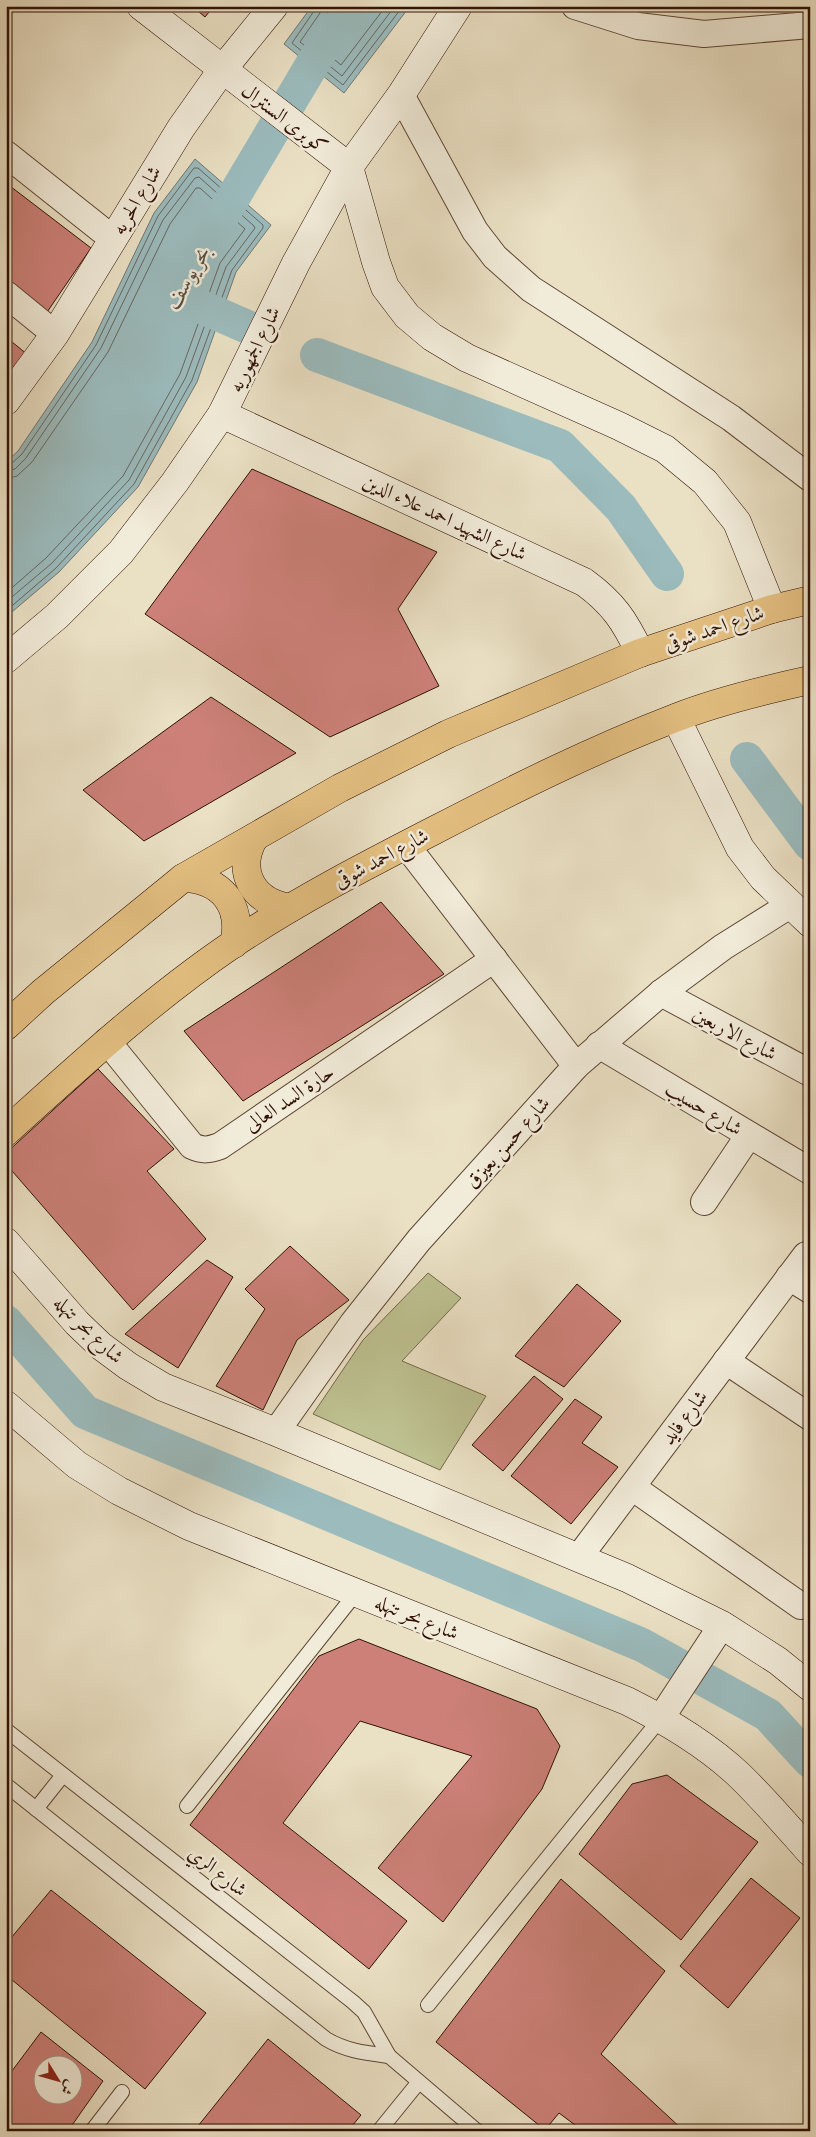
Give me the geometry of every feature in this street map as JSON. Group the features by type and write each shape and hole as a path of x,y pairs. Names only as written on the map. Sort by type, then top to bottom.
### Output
{"main road":[{"name":"شارع احمد شوقى","path":"6,1026 42,992 183,878 340,788 448,734 640,654 772,609 810,600"},
{"name":"شارع احمد شوقى","path":"6,1132 107,1041 169,991 234,944 290,908 348,875 530,781 676,718 755,692 810,680"},
{"path":"254,838 248,847 246,858 249,880 265,900 277,906 290,908"},
{"path":"183,878 196,878 208,882 227,897 233,908 236,920 237,932 234,944"}],"street":[{"name":"كوبرى السنترال","path":"141,6 349,166"},
{"name":"شارع الحريه","path":"6,401 55,334 157,163 222,70 274,6"},
{"name":"شارع الجمهوريه","path":"6,658 57,616 121,552 176,482 222,414 296,263 349,166 401,95 458,6"},
{"path":"575,6 638,26 704,34 810,25"},
{"path":"401,95 475,231 495,257 531,289 731,418 810,478"},
{"path":"6,154 113,239"},
{"path":"349,166 385,287 407,316 432,337 467,358 619,426 665,449 705,482 737,522 772,609"},
{"path":"6,294 55,334"},
{"name":"شارع الشهيد احمد علاء الدين","path":"222,414 584,582 603,596 619,613 640,654"},
{"path":"676,718 740,848 763,878 810,923"},
{"path":"406,845 576,1066"},
{"name":"شارع حسن بعيزق","path":"276,1432 353,1323 420,1240 576,1066 661,993 723,947 790,905"},
{"name":"حارة السد العالى","path":"107,1041 192,1146 201,1150 211,1149 220,1146 494,959"},
{"name":"شارع الاربعين","path":"661,993 810,1073"},
{"name":"شارع حسيب","path":"599,1045 810,1171"},
{"path":"704,1202 749,1135"},
{"name":"شارع بحر تنهله","path":"6,1242 77,1323 101,1346 128,1366 163,1387 579,1557 722,1625 778,1662 810,1687"},
{"name":"شارع فايد","path":"579,1557 726,1361 799,1284 806,1255"},
{"path":"726,1361 810,1417"},
{"name":"شارع بحر تنهله","path":"6,1405 77,1465 119,1491 189,1526 627,1701 668,1709 703,1746 738,1775 810,1852"},
{"path":"632,1487 801,1606"},
{"path":"668,1709 722,1625"}],"lane":[{"path":"188,1806 356,1593"},
{"path":"428,2005 668,1709"},
{"name":"شارع الري","path":"6,1730 353,2002 364,2012 389,2056 418,2083 477,2131"},
{"path":"36,1809 63,1775"},
{"path":"6,1785 326,2039 339,2047 353,2052 389,2056"},
{"path":"379,2131 418,2083"},
{"path":"92,2131 122,2092"}],"green space":[{"path":"428,1273 461,1298 402,1361 486,1396 440,1470 313,1414 363,1340"}],"water":[{"path":"312,6 410,6 344,93 284,44"},
{"path":"195,159 271,225 236,272 197,382 138,487 59,572 6,617 6,462 18,451 92,342 154,213"}],"building":[{"path":"192,6 214,6 205,17"},
{"path":"6,183 91,248 43,318 6,288"},
{"path":"6,337 28,355 6,380"},
{"path":"252,469 437,552 398,609 439,686 330,737 145,614"},
{"path":"211,697 296,753 144,841 83,790"},
{"path":"381,902 444,974 243,1101 184,1031"},
{"path":"98,1069 174,1149 147,1171 206,1239 133,1310 6,1164 6,1153"},
{"path":"290,1246 349,1300 297,1340 263,1410 216,1386 265,1309 245,1289"},
{"path":"207,1260 233,1277 178,1368 125,1334"},
{"path":"577,1284 621,1321 564,1387 515,1356"},
{"path":"534,1376 563,1399 503,1471 472,1445"},
{"path":"575,1399 602,1417 582,1443 618,1467 571,1524 511,1476"},
{"path":"359,1639 537,1709 560,1746 542,1789 443,1922 378,1868 472,1756 360,1721 283,1823 407,1921 369,1969 190,1825 319,1656"},
{"path":"667,1775 758,1842 681,1940 579,1854 632,1784"},
{"path":"751,1878 800,1918 728,2008 680,1966"},
{"path":"561,1879 665,1971 601,2054 684,2131 583,2131 559,2113 545,2130 436,2042"},
{"path":"51,1890 206,2013 145,2089 6,1975 6,1944"},
{"path":"41,2032 69,2054 32,2054 32,2104 82,2104 82,2064 103,2081 68,2131 6,2131 6,2079"},
{"path":"268,2039 361,2115 348,2131 194,2131"}],"waterway":[{"name":"بحر يوسف","path":"212,233 319,53 354,6"},
{"path":"179,297 252,329"},
{"path":"317,355 560,446 621,508 667,574"},
{"path":"747,759 810,844"},
{"path":"6,1322 85,1412 642,1645 768,1715 810,1761"}]}
